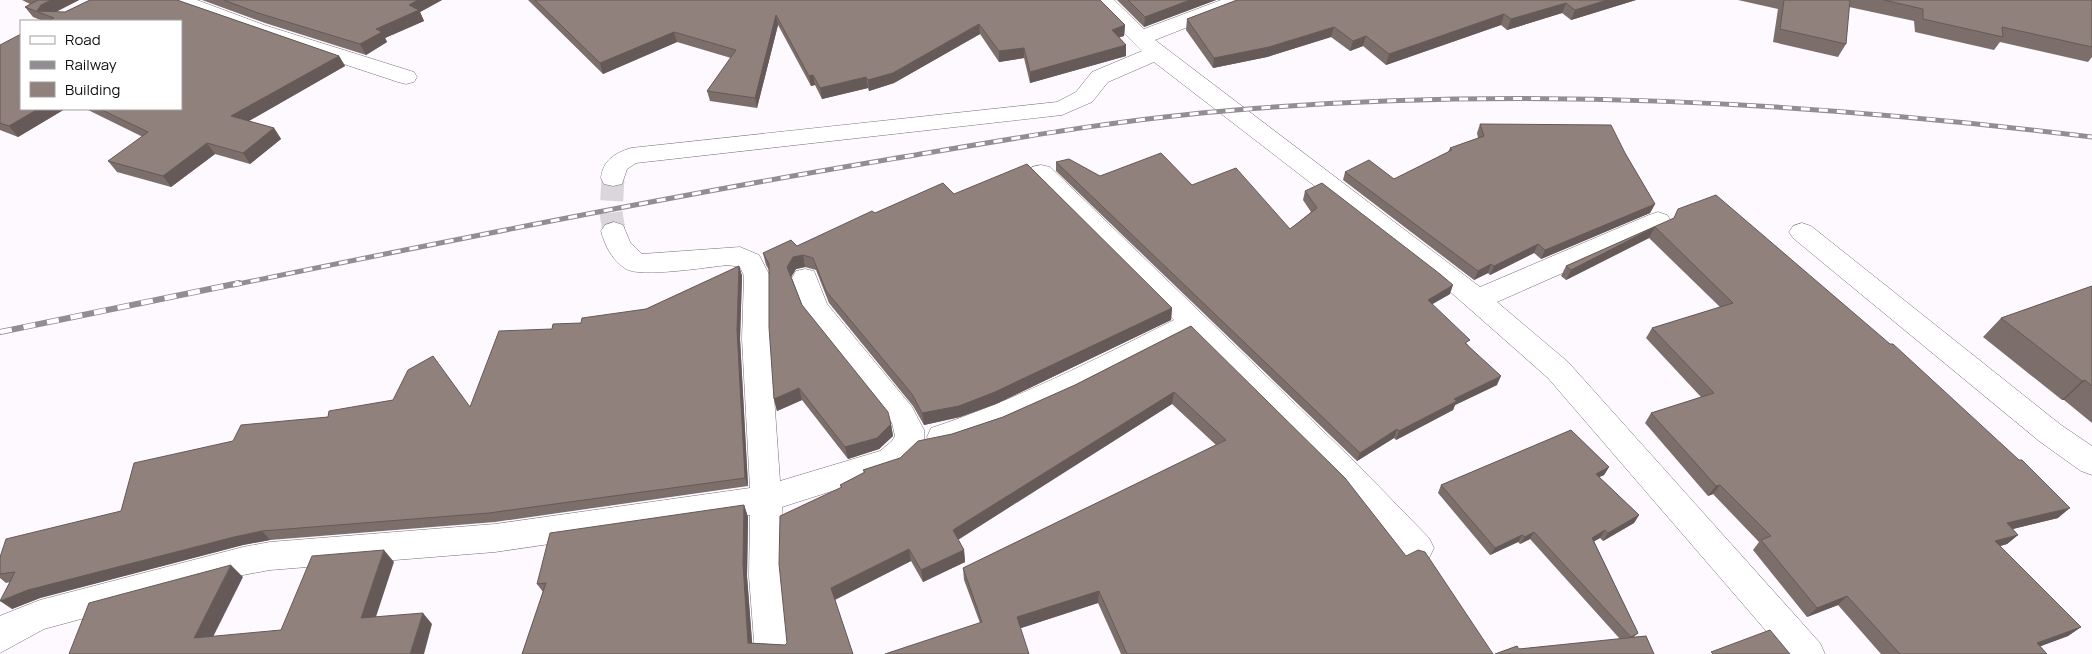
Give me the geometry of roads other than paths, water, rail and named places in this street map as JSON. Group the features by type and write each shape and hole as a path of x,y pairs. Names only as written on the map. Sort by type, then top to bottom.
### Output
{"street":[{"path":"178,0 257,29 406,77"},
{"path":"1102,0 1149,45 1447,274 1558,370 1808,654"},
{"path":"613,178 614,169 620,160 631,156 1062,108 1084,97 1100,77 1149,45 1239,0"},
{"path":"1041,173 1418,548"},
{"path":"1476,300 1658,221"},
{"path":"614,231 618,246 636,263 656,264 740,256 750,261 757,276 756,340 766,499 765,576 772,654"},
{"path":"1802,232 2050,433 2092,462"},
{"path":"0,636 14,626 40,616 243,561 270,556 495,538 766,499 890,460 902,452 911,440 911,431 902,415 816,309 805,278"},
{"path":"911,440 931,440 969,430 1064,388 1193,323"}],"tunnel":[{"path":"613,178 611,213 614,231"}],"railway":[{"path":"233,285 562,219 809,173 1063,131 1149,119 1236,110 1450,99 1664,101 1878,115 2092,137"},
{"path":"0,332 239,283"}]}
